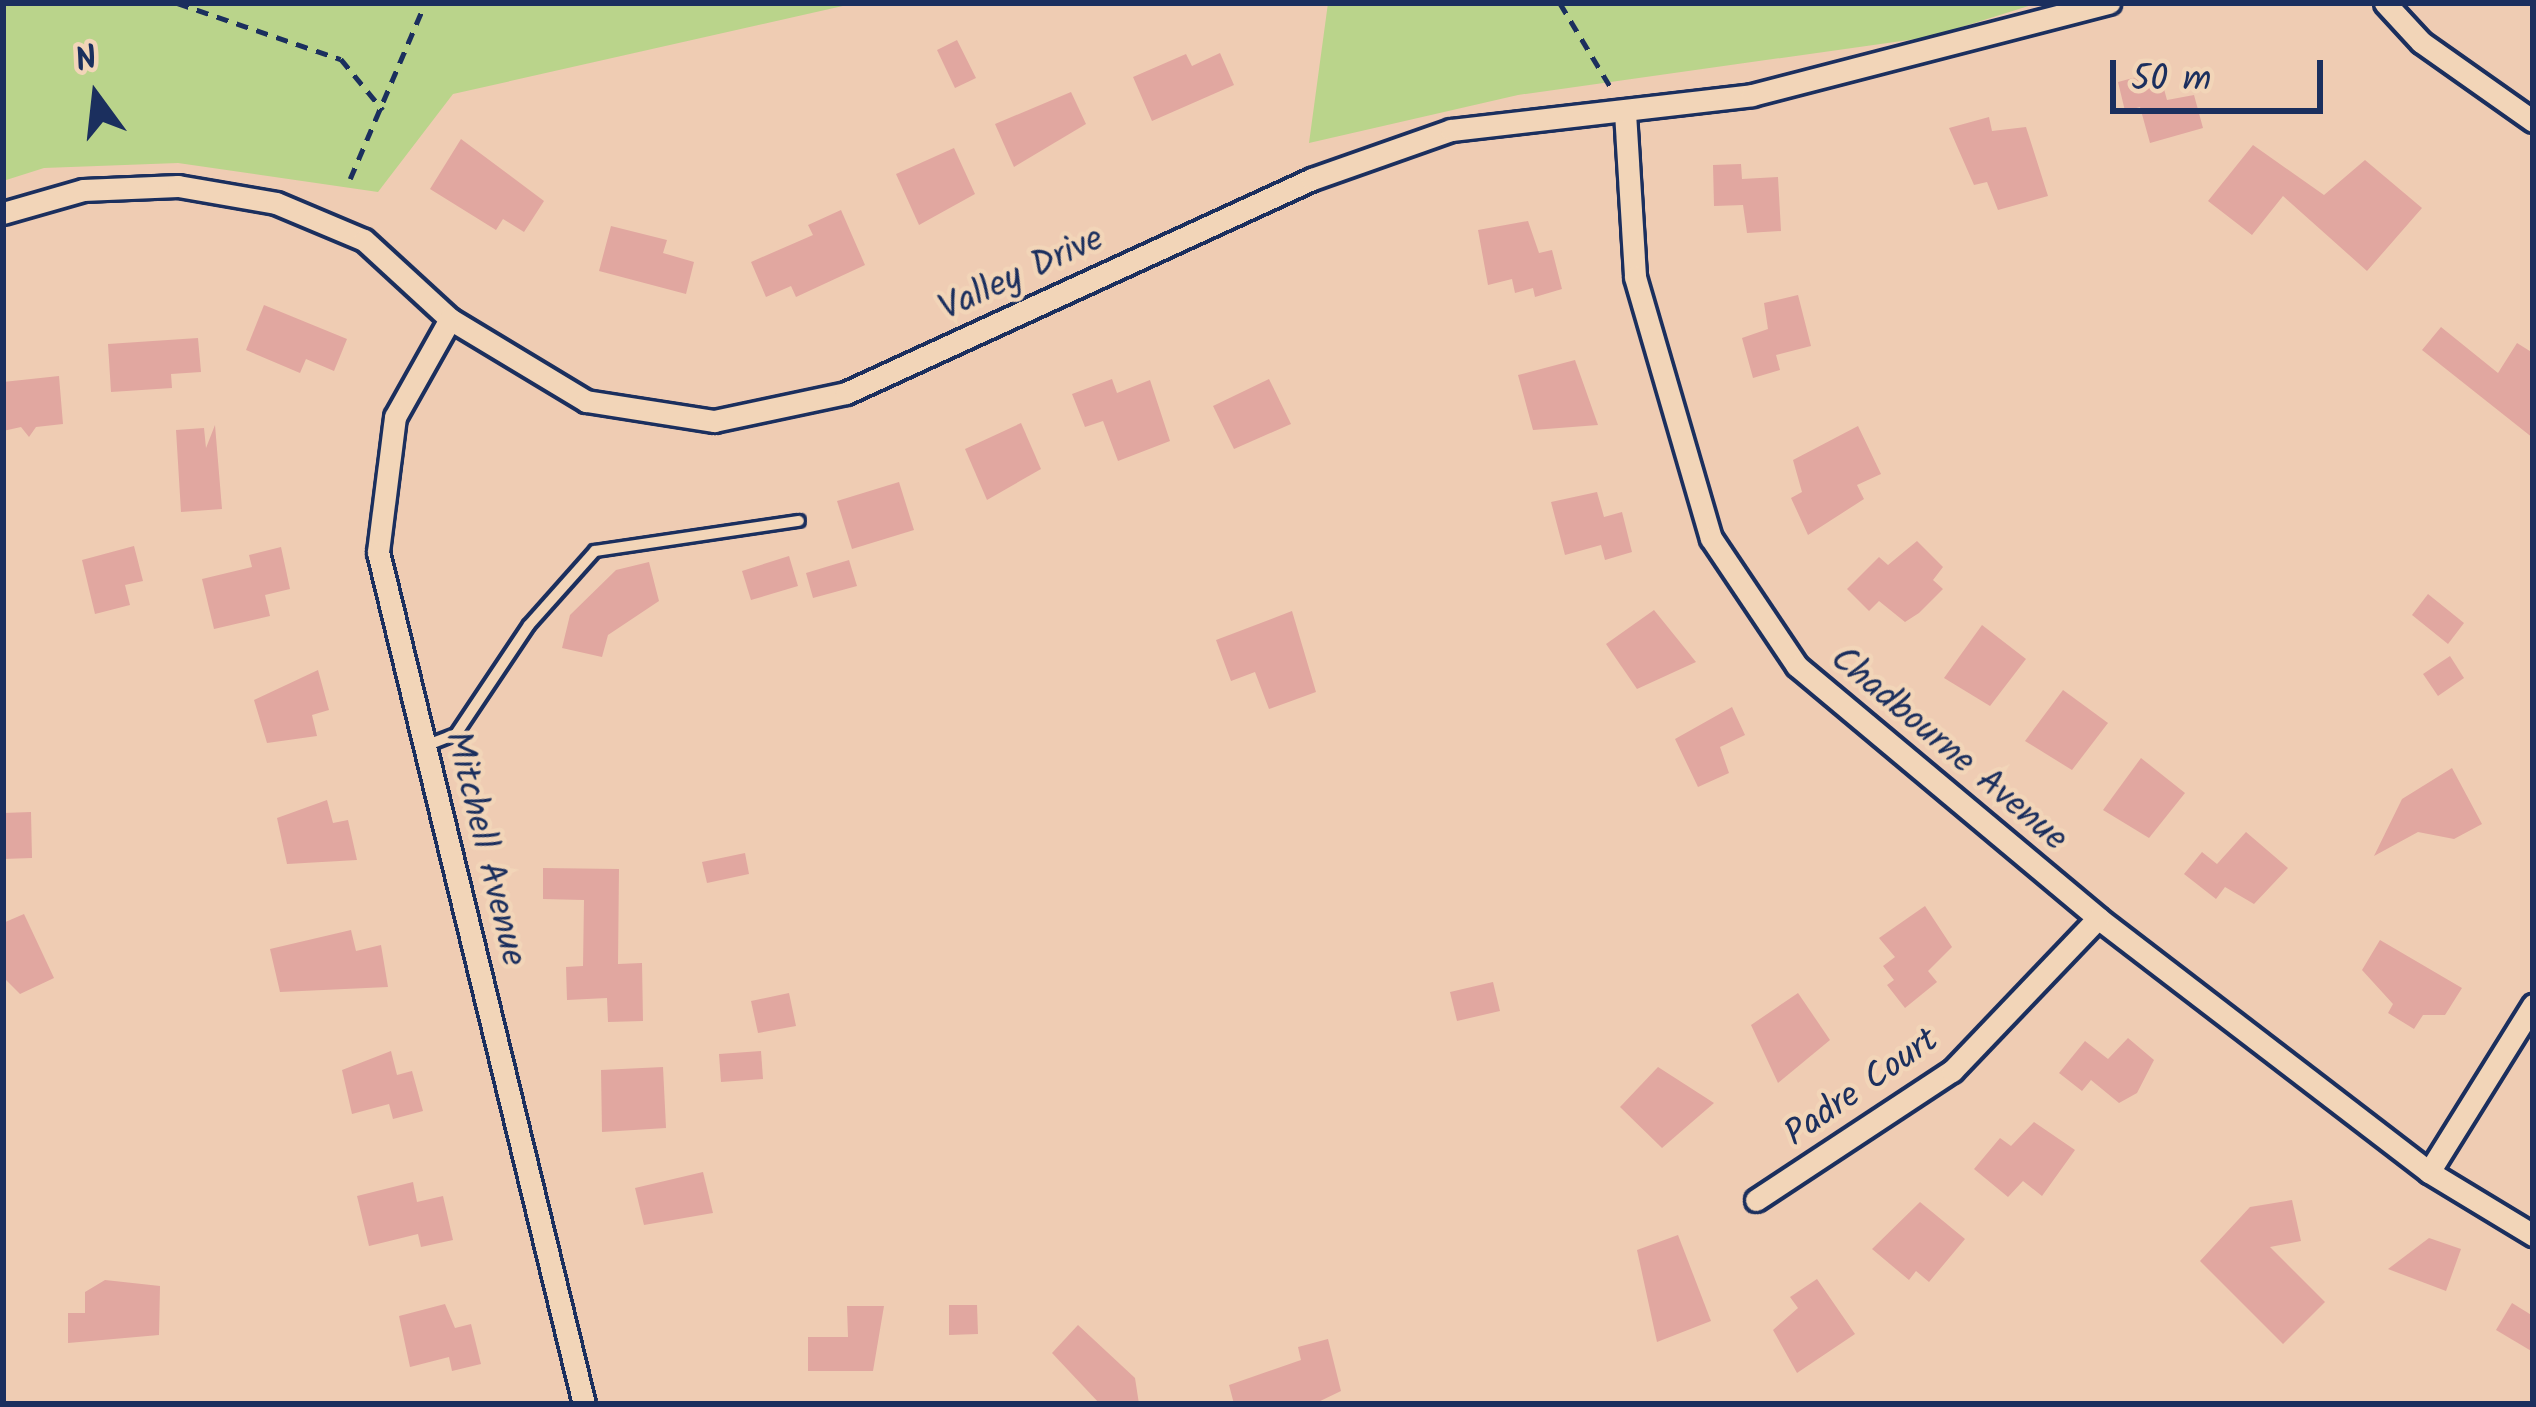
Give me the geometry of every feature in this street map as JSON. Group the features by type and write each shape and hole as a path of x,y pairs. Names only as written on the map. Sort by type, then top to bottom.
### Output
{"street":[{"name":"Valley Drive","path":"3,213 82,190 178,185 275,203 364,240 450,319 586,401 714,421 846,393 1376,153 1451,130 1752,94 2109,3"},
{"path":"2394,7 2533,121"},
{"name":"Chadbourne Avenue","path":"1625,112 1635,277 1711,538 1797,666 2098,918 2429,1172 2533,1235"},
{"name":"Mitchell Avenue","path":"450,319 395,417 378,552 584,1404"},
{"name":"Padre Court","path":"1756,1200 1952,1071 2098,918"},
{"path":"2429,1172 2533,1005"}],"lane":[{"path":"424,746 456,734 529,625 595,550 799,521"}],"path":[{"path":"177,3 341,59 383,110"},
{"path":"350,179 425,3"},
{"path":"1560,3 1625,112"}],"green space":[{"path":"3,3 856,3 453,94 378,192 178,163 44,168 3,181"},
{"path":"1328,3 2038,3 1930,37 1518,95 1309,143"}],"building":[{"path":"957,40 976,78 955,88 937,50"},
{"path":"1220,53 1234,85 1152,121 1133,77 1186,54 1192,66"},
{"path":"2159,71 2167,100 2194,95 2203,128 2150,143 2140,107 2125,111 2118,82"},
{"path":"1071,92 1086,124 1014,167 995,124"},
{"path":"1989,117 1992,131 2026,127 2048,196 1998,210 1987,182 1974,185 1949,128"},
{"path":"461,139 544,201 524,232 503,219 496,230 430,189"},
{"path":"2253,145 2324,195 2365,160 2422,208 2367,271 2283,196 2252,235 2208,201"},
{"path":"954,148 975,194 919,225 896,174"},
{"path":"1741,164 1742,179 1778,177 1781,231 1747,233 1743,205 1714,206 1713,165"},
{"path":"841,210 865,265 796,297 791,286 766,297 751,262 813,235 808,225"},
{"path":"1528,221 1539,253 1552,250 1562,289 1535,297 1533,288 1515,293 1512,279 1488,285 1478,230"},
{"path":"611,226 667,240 663,253 694,262 686,294 599,271"},
{"path":"1798,295 1811,346 1776,355 1780,370 1753,378 1742,338 1768,329 1764,303"},
{"path":"264,305 347,339 334,371 306,359 300,373 246,350"},
{"path":"2441,327 2498,373 2517,343 2533,353 2533,438 2422,350"},
{"path":"198,338 201,372 171,374 172,388 111,392 108,344"},
{"path":"1575,360 1598,425 1533,430 1518,375"},
{"path":"59,376 63,424 36,427 29,437 21,427 3,431 3,382"},
{"path":"1112,379 1117,393 1150,380 1170,441 1118,461 1103,421 1085,427 1072,394"},
{"path":"1269,379 1291,424 1234,449 1213,406"},
{"path":"1021,423 1041,469 987,500 965,449"},
{"path":"215,425 222,509 181,512 176,430 204,428 206,448"},
{"path":"1858,426 1881,474 1857,485 1864,499 1808,535 1791,498 1802,492 1793,460"},
{"path":"899,482 914,530 852,549 837,501"},
{"path":"1597,492 1604,517 1622,512 1632,552 1605,560 1601,545 1565,555 1551,502"},
{"path":"1917,541 1943,567 1933,580 1943,589 1919,613 1905,622 1879,601 1869,611 1847,589 1879,557 1888,565"},
{"path":"134,546 143,581 125,585 130,605 95,614 82,560"},
{"path":"281,547 290,589 265,595 270,616 214,629 202,579 252,567 249,555"},
{"path":"789,556 798,586 751,600 742,571"},
{"path":"849,560 857,586 813,598 806,573"},
{"path":"649,562 659,601 608,635 602,657 562,648 570,615 616,570"},
{"path":"2428,594 2464,623 2448,644 2412,615"},
{"path":"1654,610 1696,662 1637,689 1606,644"},
{"path":"1292,611 1316,692 1269,709 1255,672 1231,681 1216,640"},
{"path":"1982,625 2026,659 1990,706 1944,678"},
{"path":"2450,656 2464,678 2438,696 2423,674"},
{"path":"318,670 329,710 312,715 317,736 267,743 254,700"},
{"path":"2063,690 2108,723 2072,770 2025,741"},
{"path":"1732,707 1745,735 1720,747 1729,773 1698,787 1675,739"},
{"path":"2141,758 2185,793 2149,838 2103,810"},
{"path":"2452,768 2482,824 2454,839 2418,832 2374,856 2402,799"},
{"path":"327,800 333,823 348,820 357,860 287,864 277,818"},
{"path":"31,812 32,858 3,859 3,813"},
{"path":"2246,832 2288,868 2254,904 2225,887 2216,899 2184,874 2202,852 2217,864"},
{"path":"745,853 749,874 707,883 702,862"},
{"path":"543,868 619,869 618,964 642,963 643,1021 608,1022 607,998 567,1000 566,967 583,966 584,900 543,899"},
{"path":"1925,906 1952,947 1928,971 1937,982 1905,1008 1887,985 1894,980 1883,966 1895,957 1879,938"},
{"path":"24,914 54,978 20,994 3,977 3,923"},
{"path":"351,930 356,951 381,945 388,987 280,992 270,949"},
{"path":"2380,940 2462,988 2445,1015 2423,1015 2414,1029 2388,1013 2393,1004 2362,970"},
{"path":"1493,982 1500,1011 1457,1021 1450,992"},
{"path":"789,993 796,1026 758,1033 751,1001"},
{"path":"1798,993 1830,1040 1778,1083 1751,1025"},
{"path":"2128,1038 2154,1060 2137,1093 2119,1103 2091,1080 2082,1091 2059,1073 2085,1041 2108,1059"},
{"path":"391,1051 397,1075 412,1071 423,1111 393,1119 389,1104 352,1114 342,1070"},
{"path":"761,1051 763,1079 721,1082 719,1054"},
{"path":"663,1067 666,1128 602,1132 601,1070"},
{"path":"1658,1067 1714,1103 1662,1148 1620,1107"},
{"path":"2034,1122 2075,1150 2042,1196 2023,1181 2008,1197 1974,1169 2000,1138 2011,1146"},
{"path":"703,1172 713,1213 644,1225 635,1188"},
{"path":"413,1182 417,1202 443,1196 453,1240 421,1247 418,1234 369,1246 357,1196"},
{"path":"2292,1200 2301,1241 2270,1247 2325,1302 2283,1344 2200,1261 2250,1207"},
{"path":"1920,1202 1965,1239 1929,1282 1916,1271 1909,1280 1872,1249"},
{"path":"1678,1235 1711,1321 1657,1342 1637,1250"},
{"path":"2429,1238 2461,1249 2446,1291 2388,1269"},
{"path":"1817,1279 1855,1334 1797,1373 1773,1330 1798,1308 1790,1297"},
{"path":"105,1280 160,1286 159,1335 68,1343 68,1313 85,1313 85,1292"},
{"path":"2512,1303 2533,1316 2533,1352 2496,1330"},
{"path":"445,1304 455,1328 471,1324 481,1364 452,1371 449,1357 410,1367 399,1316"},
{"path":"949,1305 977,1305 978,1334 949,1335"},
{"path":"847,1306 884,1306 873,1371 808,1371 808,1337 848,1337"},
{"path":"1078,1325 1135,1378 1139,1404 1100,1404 1052,1353"},
{"path":"1328,1339 1341,1391 1314,1404 1234,1404 1229,1385 1301,1360 1298,1347"}]}
